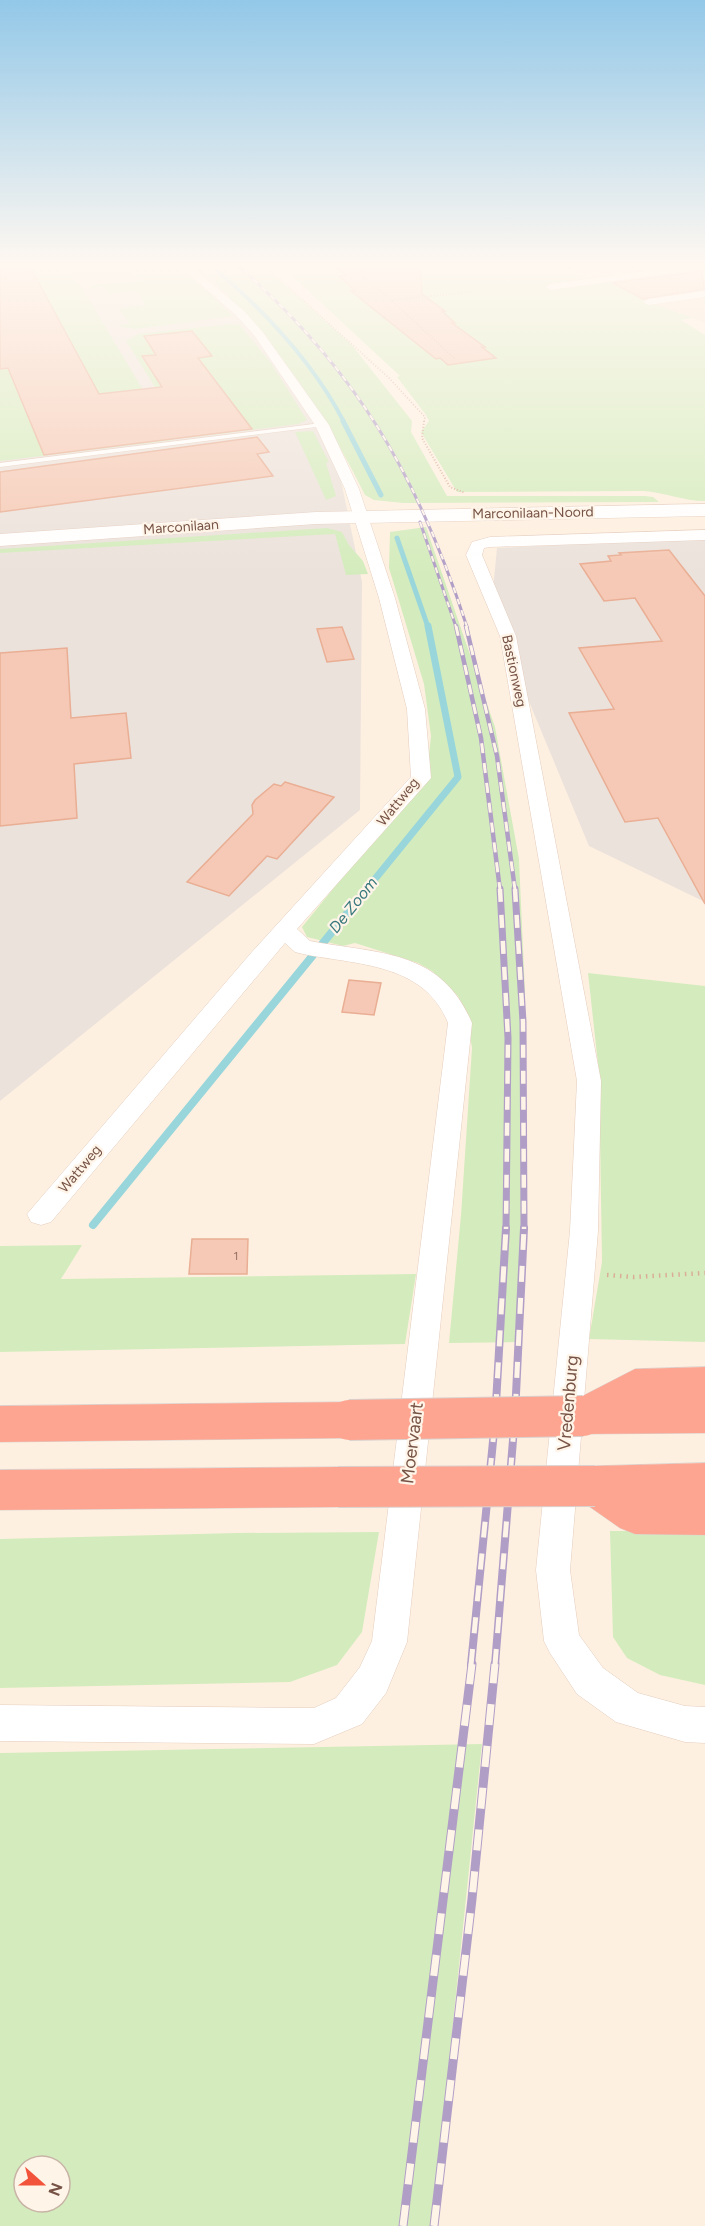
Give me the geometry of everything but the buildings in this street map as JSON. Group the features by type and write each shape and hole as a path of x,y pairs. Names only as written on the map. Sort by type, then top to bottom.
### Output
{"highway":[{"path":"0,1424 583,1416 705,1384"},
{"path":"635,1401 705,1415"},
{"path":"0,1490 338,1487 622,1495 705,1483"},
{"path":"622,1495 705,1515"}],"street":[{"name":"Wattweg","path":"41,1214 252,967 294,939 421,778 416,709 387,598 362,517 352,489 322,425 282,367"},
{"name":"Marconilaan-Noord","path":"362,517 677,508 705,510"},
{"path":"677,508 698,535 705,553"},
{"name":"Marconilaan","path":"0,540 238,522 362,517"},
{"name":"Bastionweg","path":"574,991 508,636 474,555 477,545 490,542 698,535"},
{"name":"Moervaart","path":"0,1723 314,1726 349,1711 373,1680 389,1642 460,1023 451,1001 432,981 407,967 344,956 294,939"},
{"name":"Vredenburg","path":"574,991 590,1081 587,1169 553,1570 562,1641 590,1681 629,1709 685,1724 705,1725"}],"lane":[{"path":"0,465 322,425"}],"path":[{"path":"377,367 425,417 422,438 450,487 468,494"},
{"path":"579,1273 633,1277 705,1273"}],"shaded area":[{"path":"0,367 308,367 320,379 362,582 360,810 0,1101"},
{"path":"705,537 705,902 589,846 491,610 497,548"}],"green space":[{"path":"83,367 129,367 173,440 0,461 0,370 19,368 123,442"},
{"path":"142,367 273,367 307,420 298,424 187,438","holes":["223,391 250,428 166,398"]},
{"path":"289,367 369,367 412,421 411,432 447,496 645,496 653,497 659,502 403,503 374,500 365,495 330,430"},
{"path":"390,367 705,367 705,501 644,491 457,492 421,432 429,421 397,377 400,376"},
{"path":"313,431 329,462 326,463 336,496 326,500 295,432"},
{"path":"426,527 495,727 519,859 525,993 520,1342 449,1343 461,1215 472,1048 467,1016 458,996 432,971 418,963 355,943 343,946 307,937 302,927 385,825 428,764 431,736 424,684 389,568 390,532"},
{"path":"327,528 342,532 349,545 363,561 368,574 346,575 335,534 0,553 0,549"},
{"path":"588,973 705,986 705,1342 589,1339 602,1262 599,1073"},
{"path":"82,1245 61,1279 416,1274 405,1344 0,1352 0,1246"},
{"path":"610,1531 705,1531 705,1685 660,1675 627,1658 613,1637"},
{"path":"379,1532 362,1632 337,1665 290,1682 0,1688 0,1539"},
{"path":"482,1744 432,2226 0,2226 0,1753"}],"waterway":[{"name":"De Zoom","path":"309,367 344,422"},
{"name":"De Zoom","path":"343,421 381,495"},
{"name":"De Zoom","path":"397,538 428,627"},
{"name":"De Zoom","path":"366,890 458,777 428,626"},
{"name":"De Zoom","path":"93,1225 367,889"}],"railway":[{"path":"334,367 378,428 404,473 448,572 467,627"},
{"path":"420,522 456,627"},
{"path":"456,626 481,738 500,890"},
{"path":"466,626 497,756 515,890"},
{"path":"500,889 508,1038 506,1229"},
{"path":"515,889 523,1022 524,1228"},
{"path":"471,1665 495,1421 506,1228"},
{"path":"495,1665 515,1415 524,1228"},
{"path":"403,2226 472,1664"},
{"path":"434,2226 472,1899 495,1664"}]}
